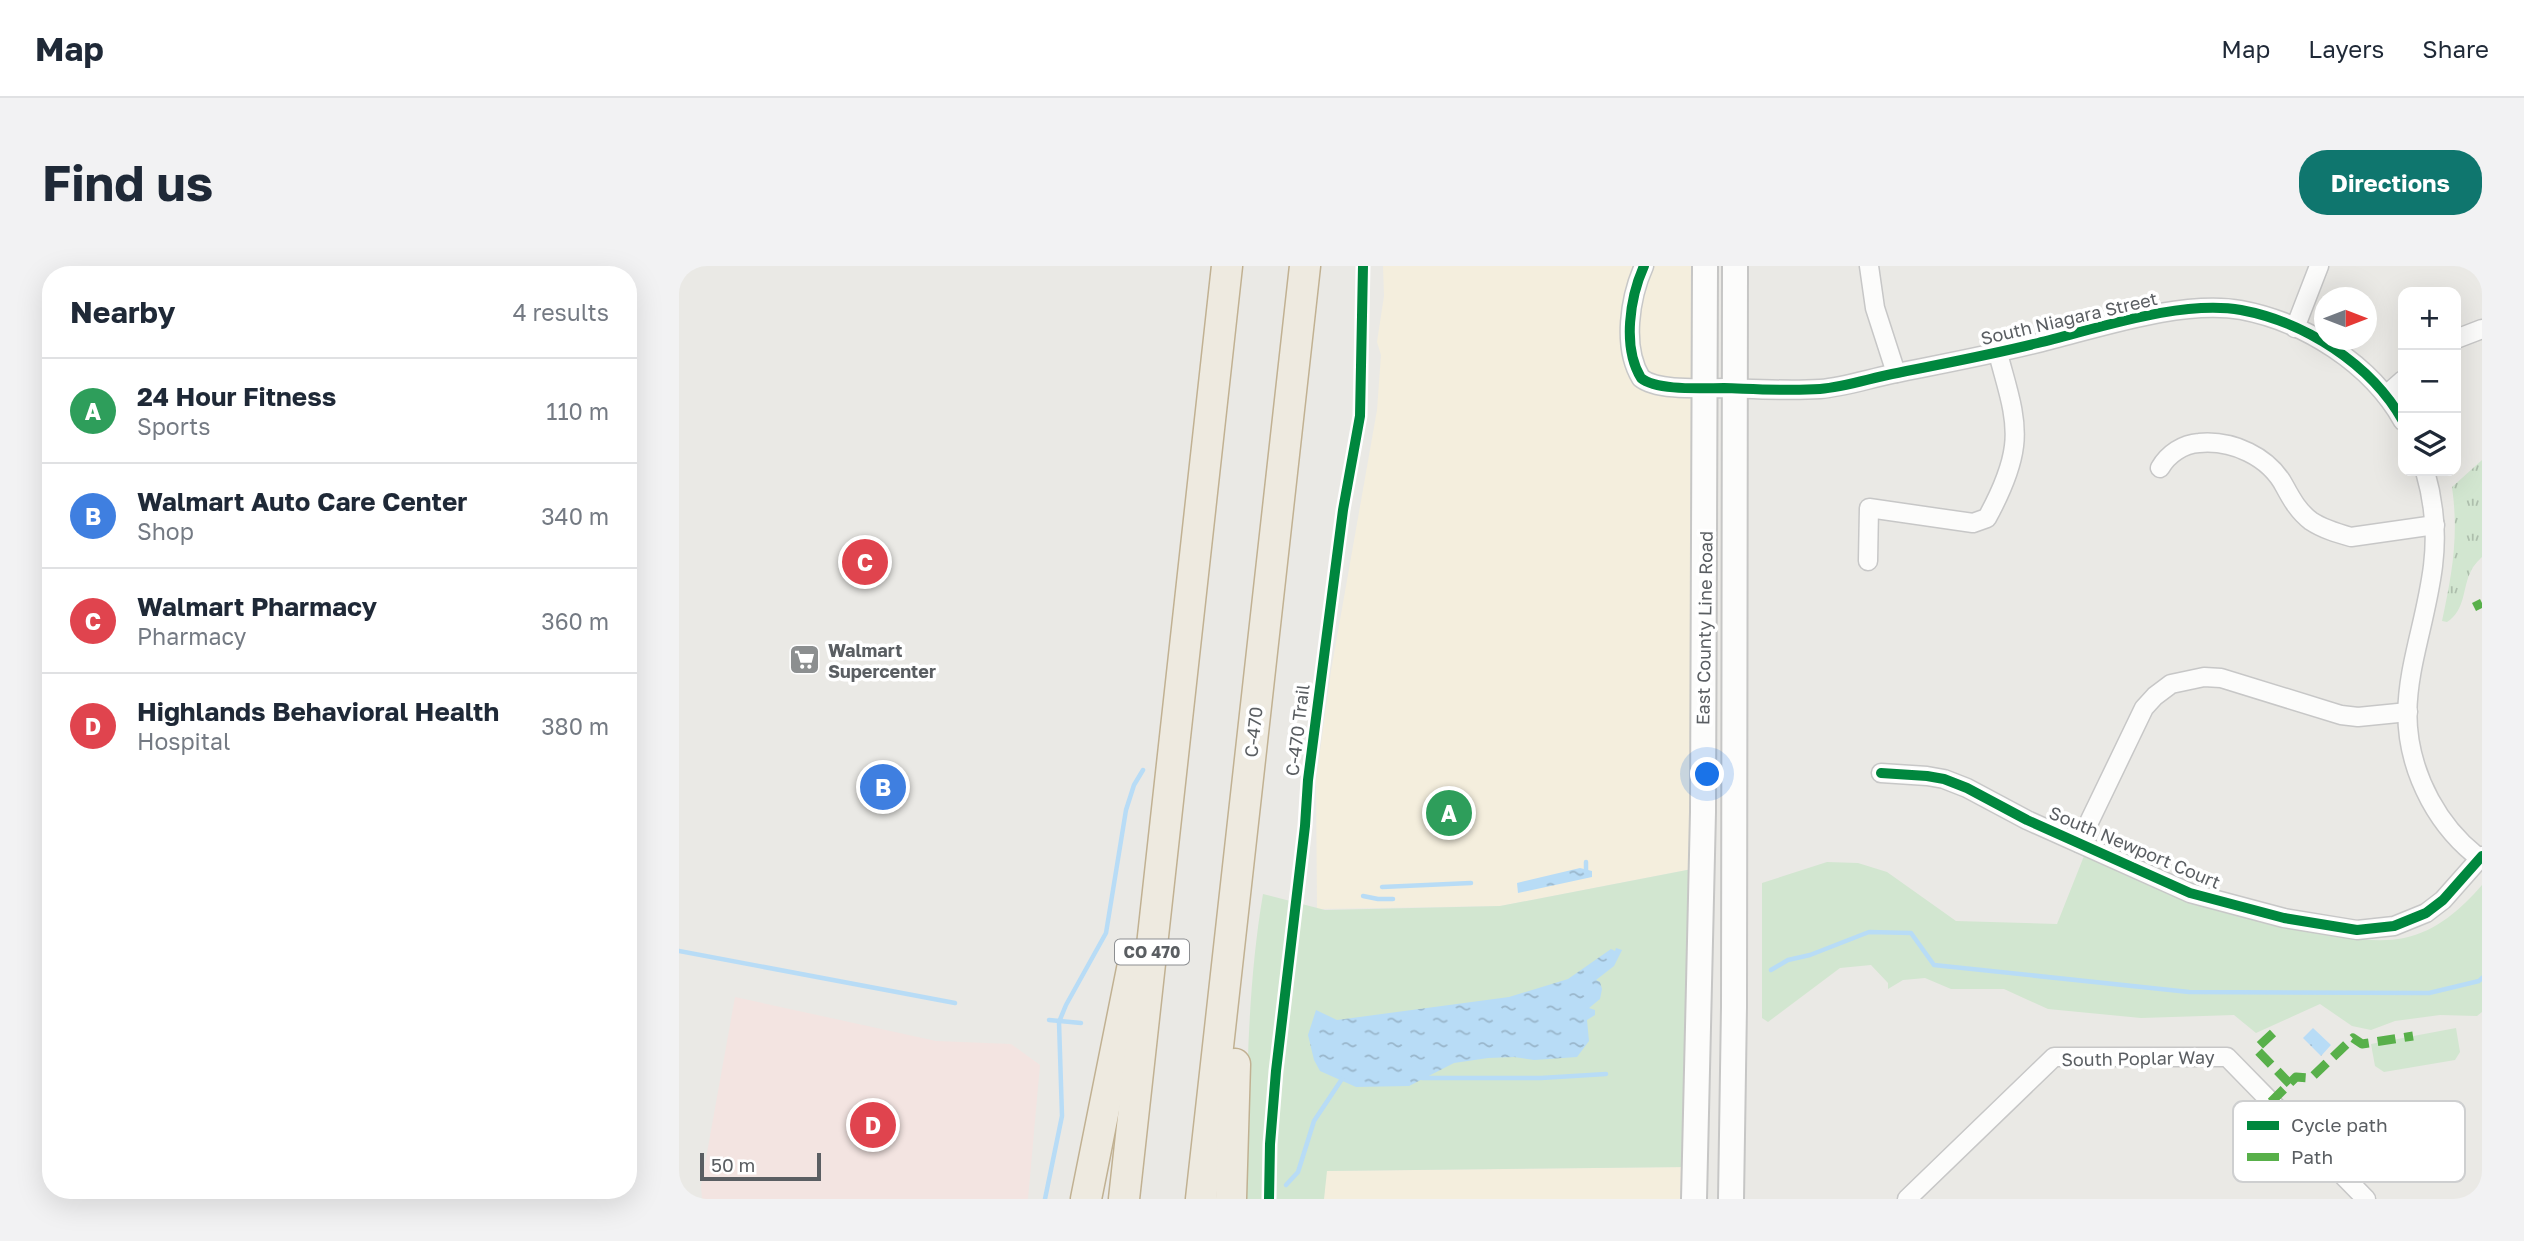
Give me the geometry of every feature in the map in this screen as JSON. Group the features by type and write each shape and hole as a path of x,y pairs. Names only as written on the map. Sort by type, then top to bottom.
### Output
{"highway":[{"name":"CO 470","path":"1124,1199 1227,266"},
{"name":"C-470","path":"1201,1199 1305,266"},
{"path":"1086,1199 1141,923 1163,761 1178,705"},
{"path":"1231,1199 1236,1050 1260,800 1254,726"}],"main road":[{"name":"East County Line Road","path":"1694,1199 1703,812 1705,266"},
{"name":"East County Line Road","path":"1731,1199 1736,389 1734,266"}],"street":[{"name":"South Niagara Street","path":"1644,266 1636,292 1631,327 1632,354 1639,374 1648,383 1657,386 1822,388 1998,353 2186,310 2240,310 2295,328 2344,356 2386,395 2398,413"},
{"path":"1869,266 1875,308 1896,373"},
{"path":"2295,328 2319,266"},
{"path":"2461,337 2482,329"},
{"path":"1868,561 1869,508 1973,523 1987,518 2000,494 2014,445 2013,417 1998,353"},
{"path":"2386,395 2398,384"},
{"path":"2160,468 2172,454 2193,443 2225,444 2243,450 2265,463 2275,472 2310,520 2338,534 2351,537 2435,525"},
{"path":"2426,476 2435,525 2433,568 2410,675 2408,712 2415,767 2424,788 2450,831 2481,858"},
{"path":"2079,843 2136,721 2155,696 2171,684 2204,677 2221,678 2341,715 2358,717 2408,712"},
{"name":"South Newport Court","path":"1881,773 1944,779 1967,788 2027,820 2190,893 2284,918 2357,930 2394,926 2426,913 2443,900 2481,858"},
{"name":"South Poplar Way","path":"1907,1199 2054,1057 2227,1057 2270,1101"},
{"name":"South Poplar Way","path":"2350,1182 2367,1199"}],"shaded area":[{"path":"1383,266 1696,266 1692,869 1500,906 1317,909 1316,780 1331,671 1377,410 1381,355 1377,342 1384,296"},
{"path":"735,997 936,1041 1011,1044 1040,1065 1028,1199 702,1199 701,1186"},
{"path":"1688,1167 1687,1199 1324,1199 1326,1171"}],"green space":[{"path":"2482,460 2482,557 2471,571 2461,605 2453,617 2447,622 2442,621 2453,555 2455,522 2452,487"},
{"path":"2084,856 2165,888 2165,891 2198,902 2338,935 2378,940 2404,938 2427,930 2457,910 2482,885 2482,1012 2477,1016 2440,1015 2395,1021 2371,1030 2352,1026 2320,1004 2256,1033 2234,1015 2141,1018 2048,1009 2004,989 1951,989 1925,978 1903,980 1888,989 1888,983 1871,965 1840,968 1768,1022 1762,1018 1762,883 1827,862 1858,863 1887,872 1956,921 2057,924"},
{"path":"1692,869 1688,1167 1327,1171 1324,1199 1245,1199 1250,1008 1263,894 1325,910 1500,906"},
{"path":"2456,1028 2460,1052 2455,1060 2384,1072 2375,1066 2371,1044"}],"water":[{"path":"1580,868 1592,871 1592,877 1518,893 1517,883"},
{"path":"1616,948 1622,950 1614,966 1596,980 1600,982 1602,989 1600,999 1589,1008 1595,1010 1595,1015 1587,1020 1589,1041 1577,1057 1534,1060 1514,1057 1488,1058 1454,1063 1409,1086 1356,1087 1320,1071 1314,1060 1308,1035 1316,1010 1337,1020 1509,997 1568,979"},
{"path":"2313,1028 2331,1045 2321,1056 2303,1038"}],"waterway":[{"path":"1045,1199 1062,1116 1059,1022 1106,933 1126,810 1134,785 1143,770"},
{"path":"1586,862 1586,871"},
{"path":"1382,887 1471,883"},
{"path":"1363,896 1393,899"},
{"path":"1771,970 1788,960 1810,955 1869,932 1911,933 1934,965 2189,992 2429,993 2482,978"},
{"path":"679,951 955,1003"},
{"path":"1049,1020 1081,1023"},
{"path":"1422,1078 1541,1078 1606,1074"},
{"path":"1286,1185 1298,1172 1314,1121 1342,1079"}],"marked path":[{"path":"2474,607 2482,603"},
{"path":"2273,1033 2256,1049 2290,1084"},
{"path":"2272,1101 2296,1077 2311,1078 2353,1038 2362,1044 2413,1036"}],"cycle path":[{"name":"C-470 Trail","path":"1269,1199 1276,1071 1308,780 1343,510 1360,416 1363,266"},
{"path":"1644,266 1632,307 1631,352 1641,378 1668,387 1796,390 1829,388 2020,347 2139,317 2218,308 2265,316 2312,335 2355,364 2373,381 2398,414"},
{"path":"1881,773 1944,779 1967,788 2027,820 2190,893 2284,918 2357,930 2394,926 2426,913 2443,900 2482,856"}],"place":[{"name":"Walmart Pharmacy","path":"865,562"},
{"name":"Walmart Supercenter","path":"805,660"},
{"name":"Walmart Auto Care Center","path":"883,787"},
{"name":"24 Hour Fitness","path":"1449,813"},
{"name":"Highlands Behavioral Health","path":"873,1125"}]}
